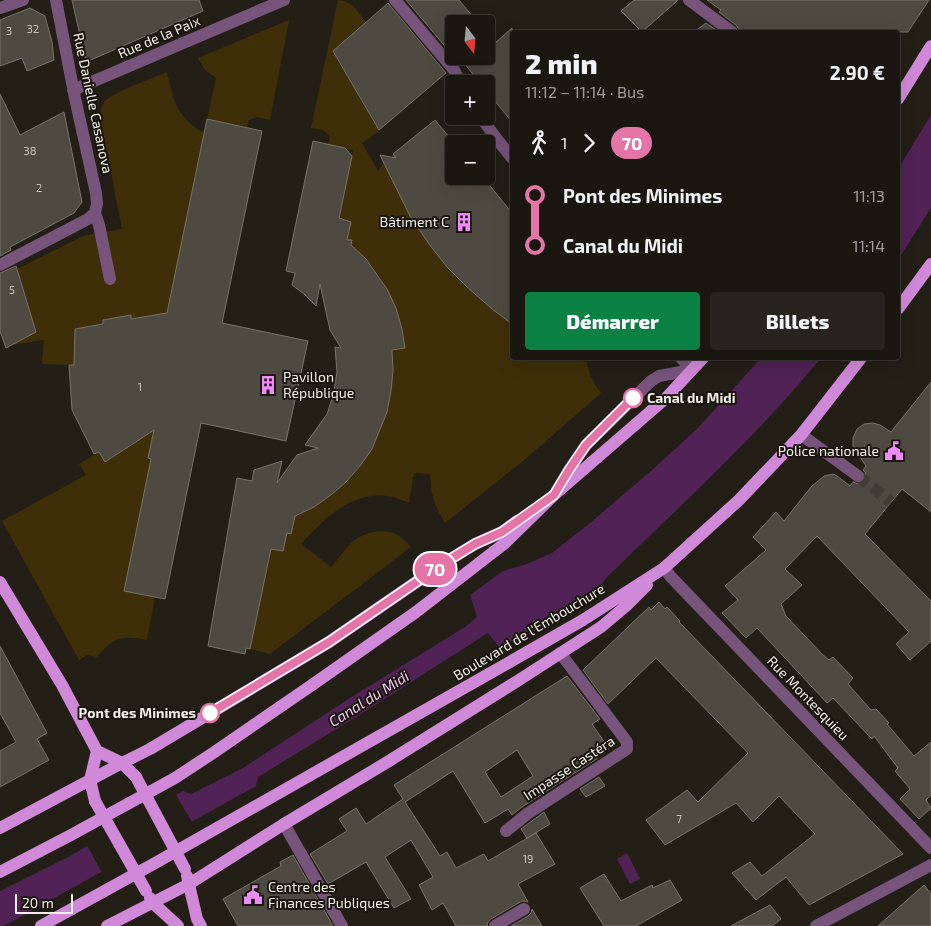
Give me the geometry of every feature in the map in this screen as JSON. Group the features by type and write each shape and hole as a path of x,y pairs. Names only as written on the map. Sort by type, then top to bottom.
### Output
{"main road":[{"path":"900,96 931,46"},
{"path":"900,306 931,264"},
{"path":"0,872 71,836 175,778 312,686 416,612 505,542 554,495 666,398 701,360"},
{"name":"Boulevard de l'Embouchure","path":"41,926 545,642 664,568 739,500 801,435 859,360"},
{"path":"0,828 150,749 329,642 444,563 475,544 502,532 554,495"},
{"path":"107,926 189,884 601,627 626,606 664,568"},
{"path":"0,582 62,685 97,751 122,763 136,777 185,868 197,918 201,926"},
{"path":"97,751 90,780 95,801 153,903 178,926"}],"street":[{"path":"0,8 23,0"},
{"name":"Rue Danielle Casanova","path":"56,0 73,90 96,194 97,204 95,213 110,279"},
{"name":"Rue de la Paix","path":"73,90 284,0"},
{"path":"395,0 456,75"},
{"path":"689,0 729,30"},
{"path":"487,125 510,156"},
{"path":"0,264 88,219 95,213"},
{"path":"683,360 692,370"},
{"path":"554,495 586,445 651,381 659,376 692,370"},
{"path":"801,435 858,476"},
{"name":"Rue Montesquieu","path":"664,568 931,848"},
{"name":"Impasse Castéra","path":"506,831 527,814 627,750 627,742 560,653"},
{"path":"284,824 342,926"},
{"path":"816,926 931,865"},
{"path":"495,926 524,909"}],"shaded area":[{"path":"338,0 347,2 357,10 366,22 333,51 379,131 362,143 378,171 384,162 411,217 432,248 469,288 510,322 510,360 580,360 587,362 592,378 601,393 523,461 445,523 434,499 430,474 414,473 409,503 390,496 374,496 361,498 339,509 319,525 301,544 331,567 354,541 372,532 382,531 396,534 411,547 270,654 250,649 271,549 287,533 291,534 295,516 313,507 340,488 366,457 385,418 389,403 392,381 392,350 405,348 404,336 395,307 383,283 368,261 350,247 352,241 347,240 351,222 339,218 353,150 328,145 330,136 323,130 311,128"},
{"path":"289,20 270,120 257,117 249,120 247,127 207,119 216,78 205,70 198,58"},
{"path":"167,72 174,100 182,114 187,121 204,133 171,293 179,324 131,319 103,320 103,324 74,365 42,364 44,340 12,345 36,332 17,269 83,236 122,229 100,117 101,107 104,102 116,94"},
{"path":"154,430 148,458 151,459 124,590 155,597 147,640 119,639 108,645 97,657 87,655 79,660 2,521 86,475 79,464 99,452 105,461"}],"water":[{"path":"931,115 931,208 900,257 900,166"},
{"path":"759,360 819,360 745,443 589,596 500,648 488,633 258,777 256,786 4,926 0,926 0,891 70,856 183,791 191,794 243,768 350,698 465,627 477,617 470,595 503,571 527,564 552,553 652,470 698,428"},
{"path":"627,853 640,879 630,884 617,859"}],"pier":[{"path":"175,793 193,824 103,874 86,844"}],"building":[{"path":"72,0 199,0 203,11 86,62"},
{"path":"406,0 459,0 472,15 445,15 445,46"},
{"path":"634,0 678,0 644,30 640,30 621,11"},
{"path":"707,0 929,0 908,32 900,32 900,30 739,30 737,26 719,12 721,10"},
{"path":"388,3 446,73 379,130 333,51"},
{"path":"30,8 45,16 52,42 54,60 27,71 22,58 0,66 0,20"},
{"path":"706,23 716,30 697,30"},
{"path":"512,28 510,30 510,120 495,101 495,75 474,75 465,65 495,65 495,43"},
{"path":"0,94 20,135 64,112 82,202 74,213 10,247 11,250 0,256"},
{"path":"207,119 262,131 222,323 308,341 286,441 201,423 165,599 124,591 151,459 148,458 154,430 105,462 99,452 94,454 72,410 69,365 74,365 75,329 103,324 103,320 131,315 131,319 167,313"},
{"name":"Bâtiment C","path":"435,120 447,135 445,135 445,185 489,185 510,211 510,322 467,287 447,267 429,244 410,216 380,155 396,158 393,154"},
{"path":"313,141 345,148 352,156 339,218 351,222 347,240 352,240 351,245 366,259 387,289 396,308 405,348 392,350 393,371 387,412 372,449 346,482 314,507 295,516 291,534 287,533 283,551 271,549 250,649 246,648 245,654 208,646 237,478 252,481 254,470 282,461 277,483 297,455 318,448 305,445 327,414 337,372 335,347 341,348 330,330 320,284 316,306 292,285 295,273 286,271"},
{"path":"16,266 36,332 6,348 0,331 0,273"},
{"path":"931,382 931,512 902,489 865,534 931,601 931,641 910,660 896,644 909,632 817,536 785,569 802,585 781,604 786,616 822,654 829,660 833,657 853,678 848,684 871,710 876,709 889,723 887,724 914,756 931,742 931,795 926,800 931,808 919,819 900,799 910,789 895,771 898,768 874,736 872,739 833,698 827,703 757,628 746,638 722,613 738,600 725,586 766,550 753,537 776,512 784,521 811,487 824,476 833,474 850,486 853,482 858,484 864,481 866,476 863,470 866,466 853,446 853,438 857,429 864,424 873,423 891,432"},
{"path":"659,602 665,609 667,607 679,622 903,854 809,905 786,877 756,900 732,873 750,862 762,876 815,834 779,796 753,822 736,803 665,845 646,820 687,790 698,802 748,753 656,658 608,704 583,670 649,607 651,610"},
{"path":"0,646 47,733 37,739 49,760 0,787 0,751 16,742 0,713"},
{"path":"567,676 600,719 592,724 609,749 512,815 508,809 485,823 453,771 405,802 440,856 447,852 456,868 484,854 488,861 536,833 555,864 518,884 528,902 520,902 491,919 487,926 456,926 443,903 432,910 419,885 433,877 411,840 385,857 411,899 394,908 366,862 328,884 310,854 347,831 339,819 356,808 366,824 403,799 394,785","holes":["517,750 533,776 501,797 485,772"]},
{"path":"599,777 605,786 586,797 580,789"},
{"path":"544,812 550,824 527,838 521,829"},
{"path":"293,855 333,926 238,926 223,899 281,866 280,862"},
{"path":"604,874 621,901 652,885 653,888 670,880 682,900 636,926 604,926 580,888"},
{"path":"924,885 931,894 931,926 878,926"},
{"path":"770,905 781,919 772,926 731,926"},
{"path":"532,909 542,926 511,926 528,916"}],"tunnel":[{"path":"858,476 891,502"}],"bus line":[{"name":"70","path":"210,713 329,642 444,563 475,544 502,532 554,495 586,445 633,398"}],"place":[{"name":"Bâtiment C","path":"464,222"},
{"name":"Pavillon République","path":"268,385"},
{"name":"Canal du Midi","path":"633,398"},
{"name":"Police nationale","path":"894,451"},
{"name":"Pont des Minimes","path":"210,713"},
{"name":"Centre des Finances Publiques","path":"253,895"}]}
